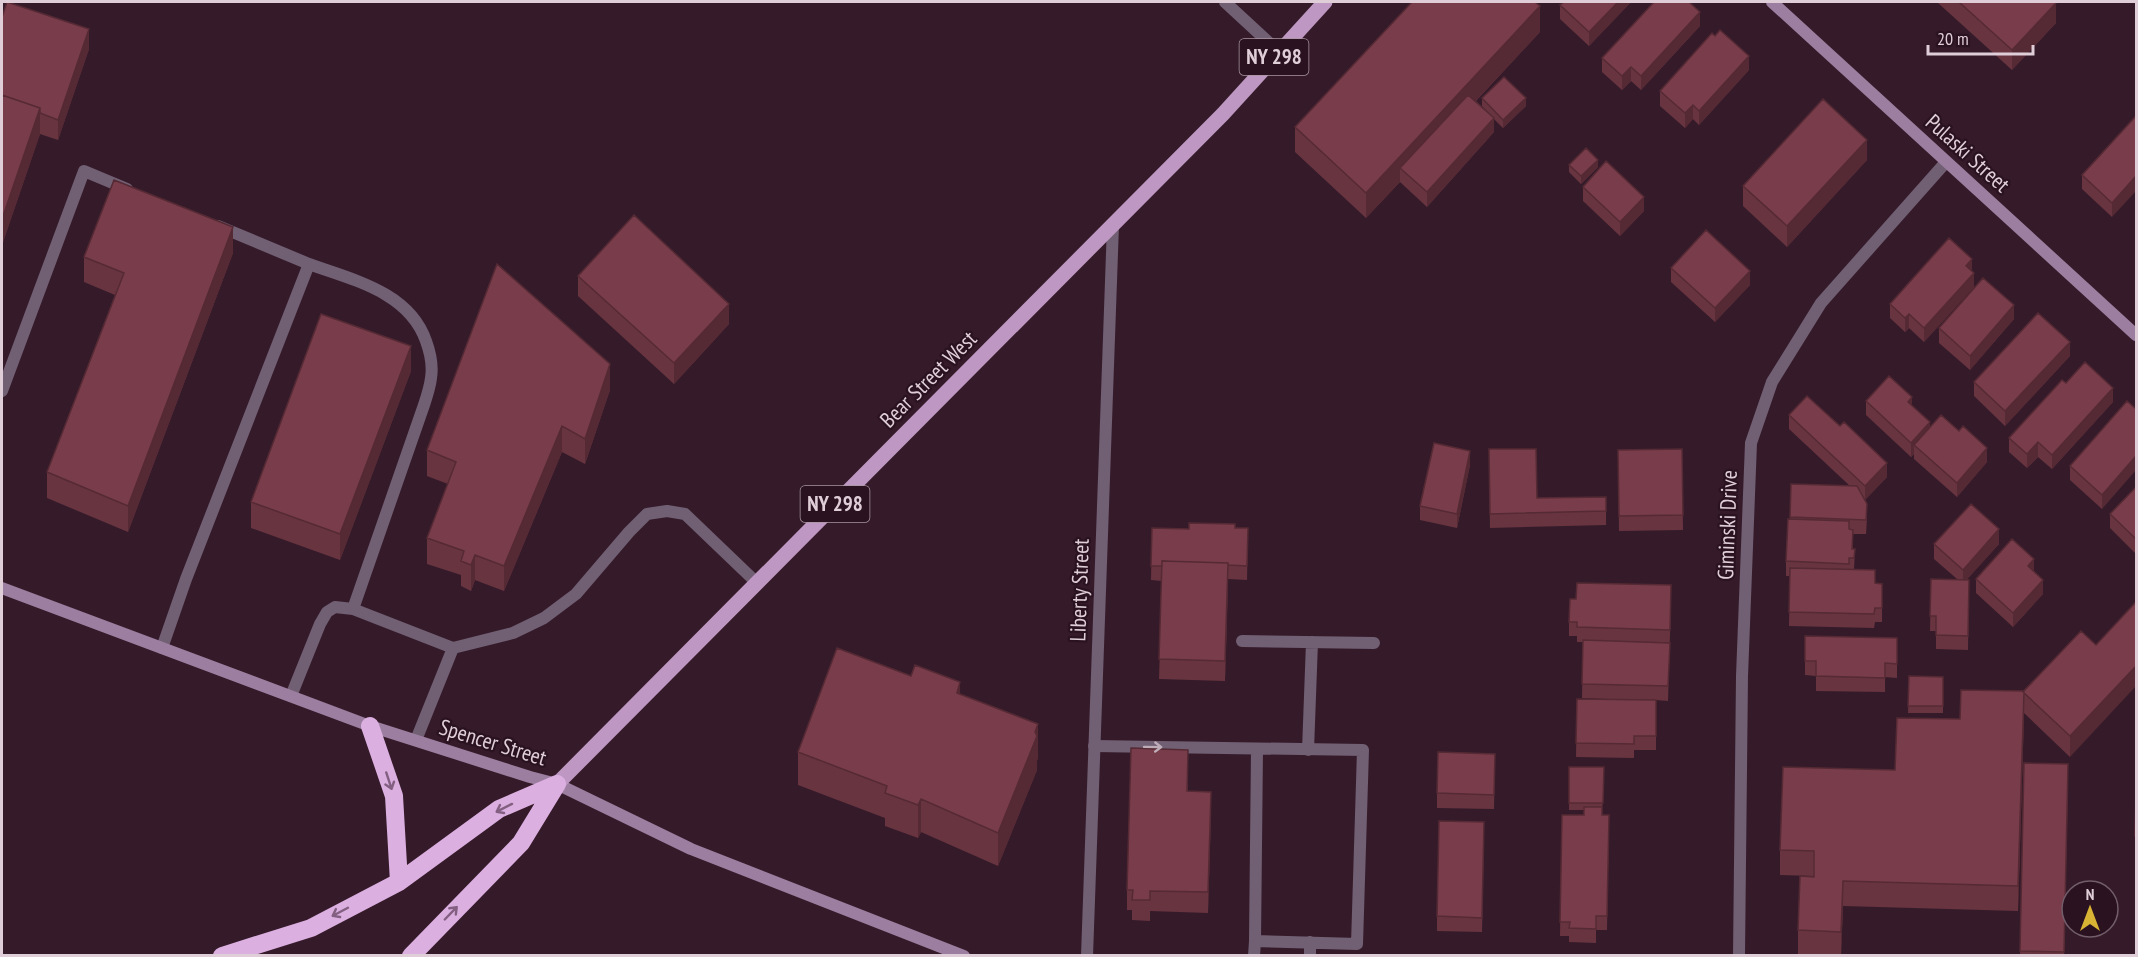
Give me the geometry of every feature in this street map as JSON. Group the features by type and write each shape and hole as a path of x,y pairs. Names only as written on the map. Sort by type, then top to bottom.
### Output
{"highway":[{"path":"370,726 394,796 399,882"},
{"path":"222,956 311,928 399,882 499,809 557,784"},
{"path":"411,956 521,843 557,784"}],"main road":[{"name":"Bear Street West","path":"557,784 1223,114 1325,2"},
{"name":"Pulaski Street","path":"1779,3 1946,162 2136,335"},
{"name":"Spencer Street","path":"2,588 370,726 557,784 692,849 964,956"}],"street":[{"path":"1225,2 1279,52"},
{"name":"Giminski Drive","path":"1739,956 1742,676 1750,442 1772,382 1821,303 1946,162"},
{"path":"2,391 84,171 138,193"},
{"path":"202,220 386,294 407,310 422,329 430,351 432,376 353,609"},
{"name":"Liberty Street","path":"1087,956 1113,225"},
{"path":"162,648 186,579 309,264"},
{"path":"291,696 327,612 335,607 353,609 453,648 513,633 544,618 576,594 628,532 647,514 667,511 685,514 757,583"},
{"path":"1242,641 1374,643"},
{"path":"1308,750 1312,642"},
{"path":"416,740 453,648"},
{"path":"1094,746 1363,750 1357,944 1255,941"},
{"path":"1254,956 1257,748"},
{"path":"1310,942 1310,956"}],"building":[{"path":"7,2 89,29 58,120 40,113 40,108 2,95 2,17"},
{"path":"1412,2 1535,2 1540,6 1366,193 1295,127"},
{"path":"1564,2 1618,2 1589,32 1560,5"},
{"path":"1654,2 1689,2 1700,12 1641,76 1631,67 1622,76 1602,58"},
{"path":"1959,2 2055,2 2056,3 2012,50"},
{"path":"1720,30 1749,56 1699,111 1693,105 1685,113 1660,91 1712,33 1715,36"},
{"path":"1504,77 1526,98 1503,120 1482,98"},
{"path":"2,95 40,108 2,219"},
{"path":"1468,95 1494,118 1427,192 1400,168"},
{"path":"1823,99 1867,140 1787,226 1743,186"},
{"path":"2136,116 2136,176 2112,203 2082,175"},
{"path":"1586,148 1598,160 1581,176 1569,165"},
{"path":"1606,161 1644,197 1620,222 1583,187"},
{"path":"114,180 233,227 128,506 47,472 124,273 84,257"},
{"path":"634,215 729,304 674,363 578,276"},
{"path":"1706,230 1750,271 1715,308 1671,268"},
{"path":"1949,238 1972,259 1966,266 1974,273 1924,328 1909,314 1905,318 1890,304"},
{"path":"497,264 610,364 585,439 562,426 504,566 475,555 471,565 461,561 464,551 427,538 456,462 427,450"},
{"path":"1983,278 2014,305 1970,356 1939,328"},
{"path":"2038,313 2070,342 2005,411 1974,382"},
{"path":"321,314 411,346 340,534 251,502"},
{"path":"2085,362 2113,388 2052,455 2038,442 2027,454 2009,438 2062,380 2066,383"},
{"path":"1889,376 1912,397 1908,402 1930,422 1911,443 1866,401"},
{"path":"1807,396 1840,426 1844,422 1887,463 1865,486 1789,415"},
{"path":"2127,401 2136,409 2136,456 2102,495 2070,466"},
{"path":"1941,415 1959,431 1963,426 1987,448 1957,483 1914,445"},
{"path":"1434,443 1470,451 1457,514 1420,506"},
{"path":"1489,449 1536,449 1537,498 1606,497 1606,511 1490,514"},
{"path":"1682,449 1683,515 1619,516 1618,450"},
{"path":"1791,484 1857,486 1867,504 1866,520 1790,517"},
{"path":"2136,487 2136,539 2110,514"},
{"path":"1971,504 1999,529 1963,570 1934,544"},
{"path":"1788,519 1849,521 1849,529 1853,530 1854,558 1849,558 1849,564 1786,561"},
{"path":"1189,523 1235,524 1235,528 1248,528 1247,566 1228,565 1228,563 1162,561 1162,566 1151,566 1152,528 1189,529"},
{"path":"2012,539 2034,559 2028,566 2043,580 2013,613 1976,579"},
{"path":"1162,561 1228,563 1225,661 1159,659"},
{"path":"1790,568 1875,570 1875,583 1882,584 1882,608 1875,608 1874,614 1789,612"},
{"path":"1931,579 1969,580 1968,636 1936,635 1936,616 1930,616"},
{"path":"1577,583 1671,585 1670,630 1577,627 1577,622 1569,622 1570,599 1576,599"},
{"path":"2136,602 2136,666 2070,736 2023,692 2081,631 2096,645"},
{"path":"1805,636 1897,638 1897,664 1885,663 1885,678 1816,676 1816,661 1805,661"},
{"path":"1583,640 1670,643 1668,686 1582,684"},
{"path":"837,648 911,676 915,665 960,682 957,693 1038,724 1035,732 1037,736 998,833 921,799 918,805 885,793 887,786 798,752"},
{"path":"1909,676 1943,677 1943,706 1908,706"},
{"path":"1961,690 2024,691 2018,886 1843,881 1841,932 1798,930 1800,876 1814,877 1814,851 1780,850 1783,767 1895,770 1897,718 1960,719"},
{"path":"1577,699 1656,700 1656,736 1634,736 1634,744 1576,743"},
{"path":"1131,748 1188,750 1187,791 1211,792 1208,892 1150,891 1150,900 1132,900 1133,890 1127,890"},
{"path":"1438,752 1495,754 1494,795 1437,793"},
{"path":"2024,763 2068,764 2066,879 2060,879 2060,939 2064,939 2064,952 2020,951"},
{"path":"1569,767 1604,767 1603,803 1569,803"},
{"path":"2136,790 2136,836 2135,836"},
{"path":"1584,807 1602,807 1602,815 1609,815 1607,916 1596,916 1596,929 1569,928 1570,922 1560,922 1562,815 1584,815"},
{"path":"1439,821 1484,822 1482,918 1437,916"}]}
